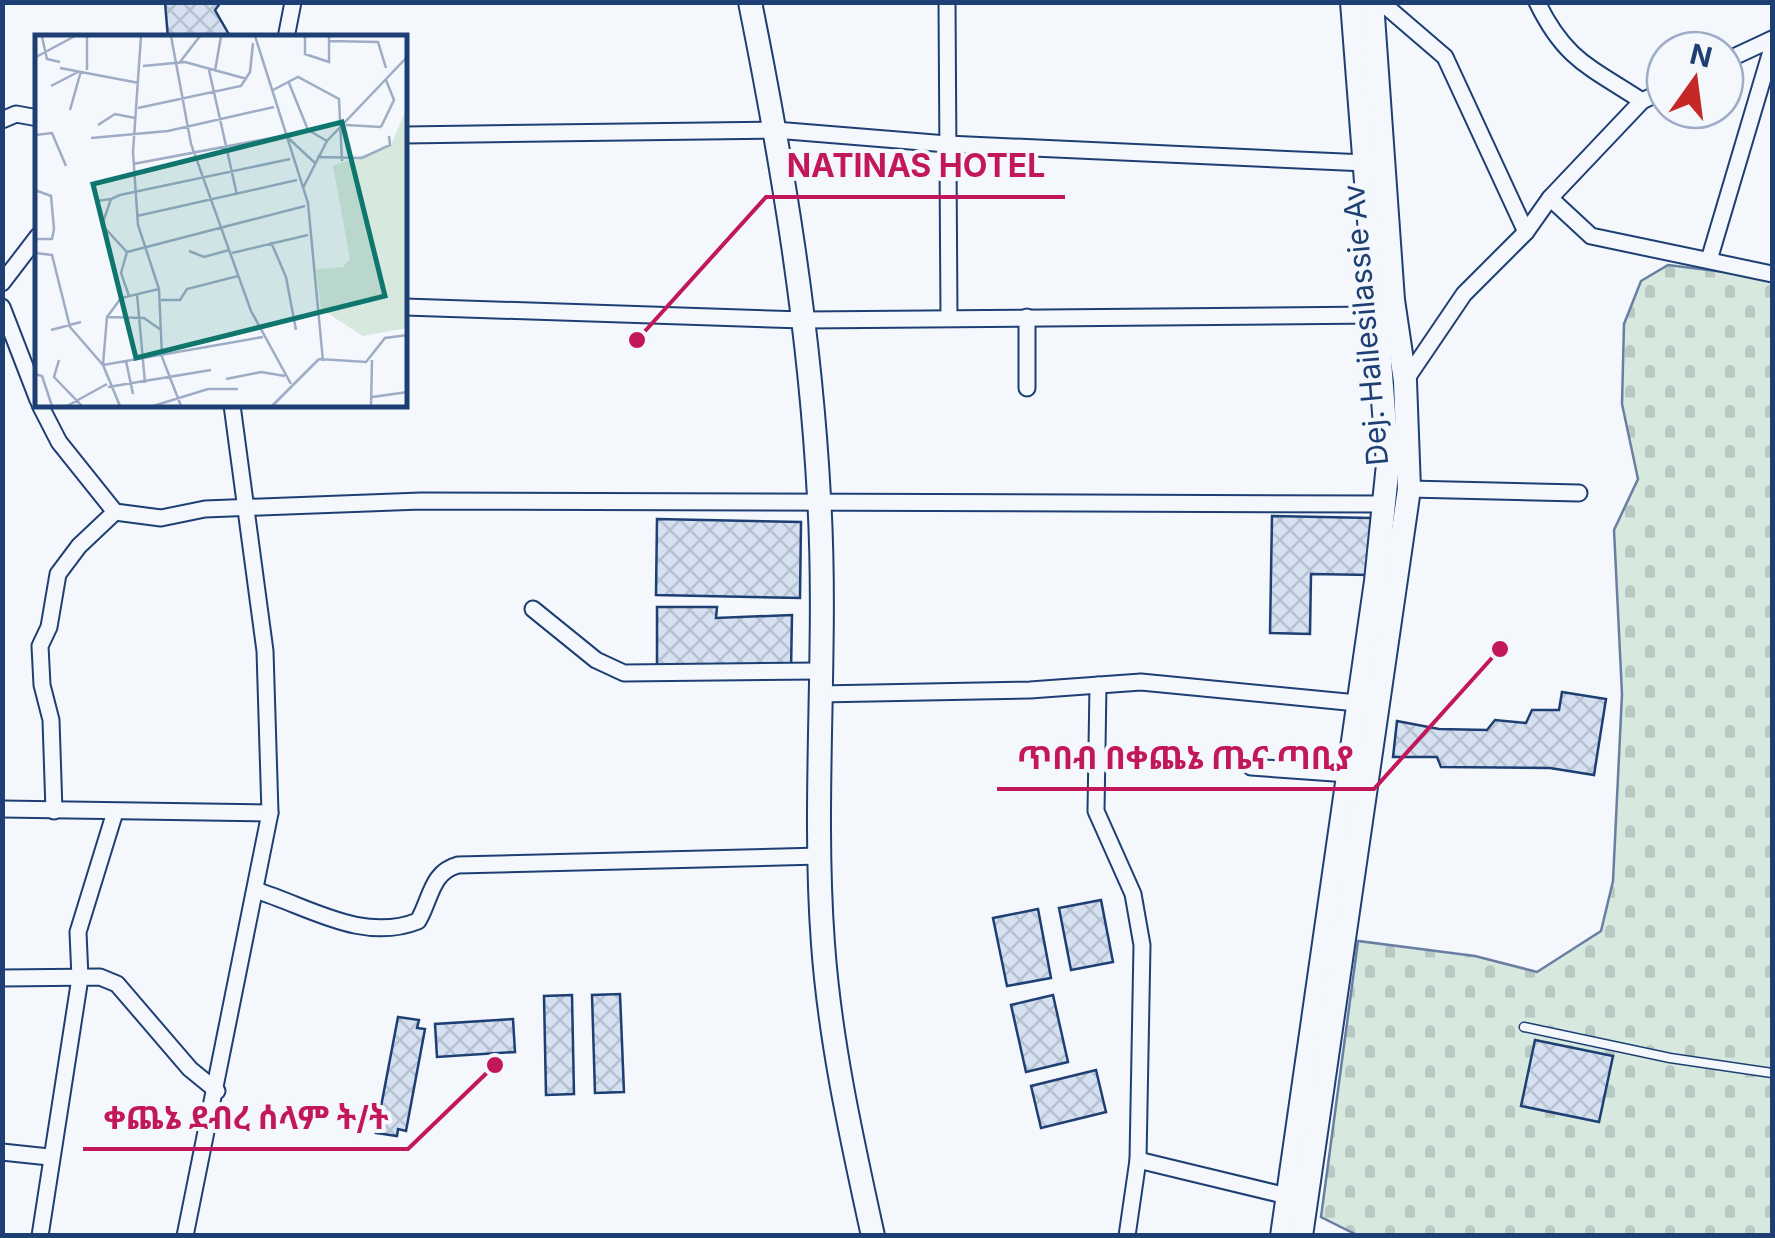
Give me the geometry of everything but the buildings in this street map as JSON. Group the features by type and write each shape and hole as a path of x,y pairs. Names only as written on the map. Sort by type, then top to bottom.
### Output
{"main road":[{"path":"750,2 776,130 804,320 820,500 820,856 828,988 847,1116 873,1236"},
{"path":"1282,1236 1386,504 1388,464 1378,315 1352,2"},
{"name":"Dej. Hailesilassie Av","path":"1302,1236 1409,488 1404,381 1393,300 1372,2"}],"street":[{"path":"287,35 293,2"},
{"path":"947,2 949,318"},
{"path":"1381,2 1445,57 1526,232"},
{"path":"1536,2 1556,42 1642,101"},
{"path":"1745,51 1772,38"},
{"path":"1709,260 1772,48"},
{"path":"1404,381 1464,294 1526,232 1550,198 1645,100"},
{"path":"2,120 16,114 35,117"},
{"path":"408,135 776,130 947,144 1366,162"},
{"path":"1550,198 1591,236 1772,274"},
{"path":"2,282 35,240"},
{"path":"2,307 35,392"},
{"path":"408,307 804,320 1378,315"},
{"path":"1027,388 1028,318"},
{"path":"42,408 59,442 115,512 161,518 205,509 421,501 1386,504"},
{"path":"186,1236 258,892 270,813 265,651 232,408"},
{"path":"1409,488 1579,494"},
{"path":"54,811 52,720 42,685 40,646 49,627 58,574 79,546 115,512"},
{"path":"533,609 596,660 624,672 819,683 1141,682 1357,703"},
{"path":"1098,685 1096,811 1133,894 1142,945 1138,1160 1128,1236"},
{"path":"1250,767 1348,774"},
{"path":"2,808 270,813"},
{"path":"40,1236 80,978 78,932 115,812"},
{"path":"258,892 305,906 344,925 406,925 418,921 437,876 458,865 820,856"},
{"path":"2,978 100,977 117,984 190,1068 217,1091"},
{"path":"2,1152 50,1157"},
{"path":"1138,1160 1287,1196"}],"lane":[{"path":"1524,1026 1670,1058 1772,1073"}],"green space":[{"path":"1668,265 1772,278 1772,1235 1359,1236 1321,1217 1358,941 1475,956 1537,972 1601,931 1613,881 1622,694 1614,530 1638,479 1622,404 1624,324 1641,281"}],"place":[{"name":"NATINAS HOTEL","path":"637,340"},
{"name":"ጥበብ በቀጨኔ ጤና ጣቢያ","path":"1500,649"},
{"name":"ቀጨኔ ደብረ ሰላም ት/ት","path":"495,1065"}]}
